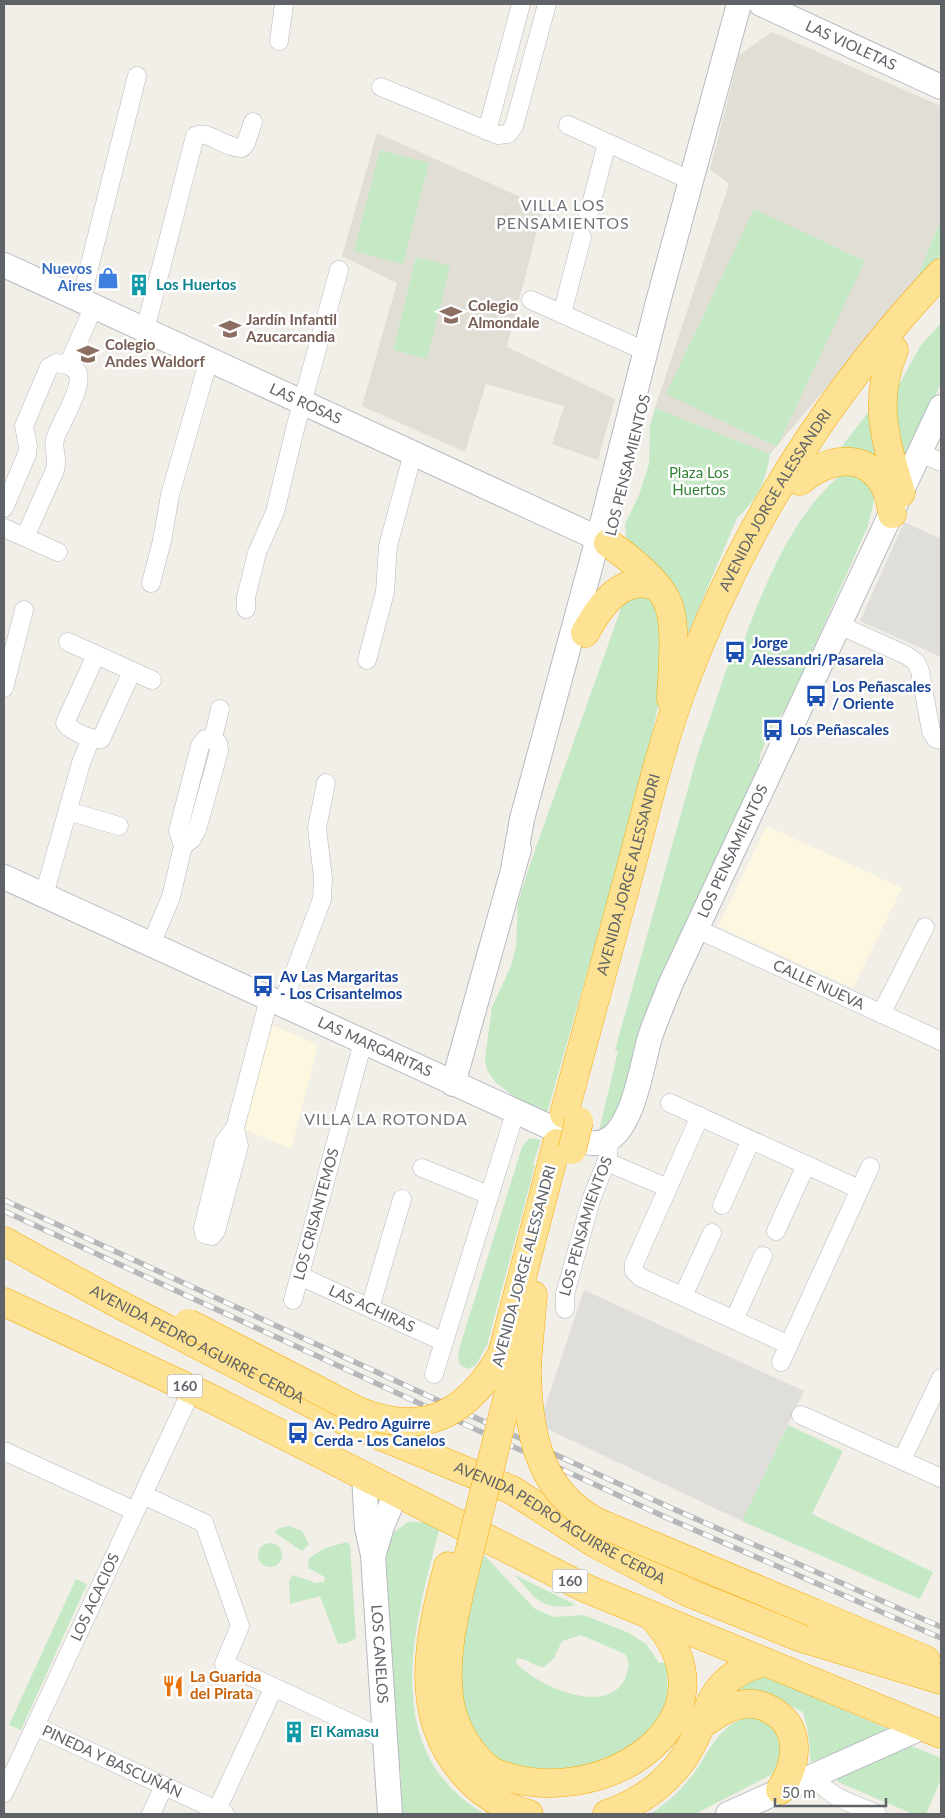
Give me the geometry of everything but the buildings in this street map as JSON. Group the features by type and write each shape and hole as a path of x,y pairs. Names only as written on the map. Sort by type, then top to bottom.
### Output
{"highway":[{"name":"AVENIDA JORGE ALESSANDRI","path":"515,1359 564,1147 671,780 696,701 742,588 770,532 800,481 830,434 941,292"},
{"name":"AVENIDA JORGE ALESSANDRI","path":"572,1118 669,728 712,612 744,547 779,483 813,430 859,367 941,292"},
{"path":"894,350 883,388 882,416 896,503"},
{"path":"800,481 826,465 844,462 861,463 869,466 880,478 889,495 896,503"},
{"path":"603,540 639,568 666,598 671,618 669,728"},
{"path":"585,633 607,600 621,588 636,583 656,586"},
{"name":"AVENIDA JORGE ALESSANDRI","path":"462,1545 533,1295 564,1147"},
{"path":"4,1230 358,1411 381,1420 418,1423 442,1416 465,1402 486,1379 515,1359 536,1445 552,1482 575,1509 599,1523 941,1666"},
{"name":"AVENIDA PEDRO AGUIRRE CERDA","path":"4,1242 111,1300 349,1423 512,1490 596,1544 687,1592 726,1609 818,1643 941,1680"},
{"name":"160","path":"4,1302 210,1398 397,1491 554,1573 652,1616 932,1730"},
{"path":"462,1545 450,1644 448,1680 452,1710 461,1736 477,1758 502,1780 531,1794 569,1800 603,1793 646,1769 664,1748 674,1728 680,1707 682,1674 672,1644 652,1616"},
{"path":"462,1545 431,1632 428,1673 432,1711 436,1726 448,1753 470,1781 496,1801 529,1814"},
{"path":"606,1814 644,1796 667,1778 684,1758 709,1703 723,1683 742,1669 765,1662"},
{"path":"698,1727 725,1710 739,1705 754,1704 774,1711 788,1726 794,1746 792,1766 780,1790"}],"main road":[{"name":"LOS PENSAMIENTOS","path":"453,1084 514,864 536,798 585,633 603,540 645,351 678,235 739,4"},
{"path":"730,42 738,28 750,18 769,8"},
{"name":"LAS VIOLETAS","path":"769,8 941,87"},
{"name":"LOS PENSAMIENTOS","path":"514,864 522,819 656,354 678,235"},
{"name":"LAS ROSAS","path":"4,264 603,540"},
{"name":"LOS PENSAMIENTOS","path":"608,1151 627,1117 658,1014 696,929 896,503 931,458 941,407"},
{"name":"LAS MARGARITAS","path":"4,876 453,1084 608,1151"},
{"name":"LOS CANELOS","path":"364,1475 367,1528 373,1555 390,1814"},
{"name":"LOS CANELOS","path":"373,1555 382,1526 397,1491"},
{"path":"728,1814 814,1775 932,1730"}],"street":[{"path":"279,41 284,4"},
{"path":"487,131 521,4"},
{"path":"381,87 503,136 512,131 547,4"},
{"path":"68,365 87,303 137,76"},
{"path":"145,330 195,136 202,134 236,148 242,148 246,143 253,122"},
{"path":"568,125 692,181"},
{"path":"587,220 608,143"},
{"path":"562,314 582,237"},
{"path":"246,609 246,597 257,553 275,512 340,270"},
{"path":"531,300 645,351"},
{"path":"151,583 162,541 170,495 209,359"},
{"path":"4,508 27,454 28,446 24,426 47,371 56,363 68,365 79,374 80,382 54,440 57,460 55,470 25,537"},
{"path":"367,660 385,592 388,546 413,453"},
{"path":"4,528 58,552"},
{"path":"4,688 24,610"},
{"path":"839,625 906,655 916,662 920,671 931,731 936,739 941,740"},
{"path":"68,642 152,680"},
{"path":"96,655 65,723 67,726 91,738 101,739 132,671"},
{"path":"150,944 169,902 183,846 178,831 200,746 205,739 213,738 220,709"},
{"path":"44,895 81,763 91,738"},
{"path":"235,1128 238,1146 216,1231 212,1236 207,1237 202,1228 224,1142 235,1128 276,1002 322,899 323,878 317,828 326,783"},
{"path":"68,811 119,826"},
{"path":"881,1014 925,927"},
{"name":"CALLE NUEVA","path":"696,929 941,1041"},
{"name":"LOS CRISANTEMOS","path":"294,1300 363,1042"},
{"path":"670,1103 859,1189"},
{"path":"434,1374 515,1112"},
{"path":"700,1116 634,1268 640,1277 789,1345"},
{"path":"722,1205 751,1140"},
{"path":"608,1151 668,1188"},
{"name":"LOS PENSAMIENTOS","path":"565,1309 565,1294 587,1213 608,1151"},
{"path":"776,1231 806,1165"},
{"path":"781,1362 870,1166"},
{"path":"422,1168 489,1195"},
{"path":"370,1308 402,1198"},
{"path":"683,1296 712,1233"},
{"path":"734,1320 763,1256"},
{"name":"LAS ACHIRAS","path":"300,1276 444,1342"},
{"path":"902,1460 941,1378"},
{"name":"LOS ACACIOS","path":"4,1793 187,1400"},
{"path":"801,1414 941,1478"},
{"path":"4,1452 135,1512"},
{"path":"143,1495 204,1523 240,1626 224,1664 385,1739"},
{"name":"PINEDA Y BASCUÑÁN","path":"35,1726 221,1812 274,1687"},
{"path":"814,1775 820,1785 828,1791 877,1814"},
{"path":"151,1814 164,1786"}],"shaded area":[{"path":"772,32 941,106 941,220 915,283 770,454 655,408 729,184 710,169 739,55"},
{"name":"Colegio Almondale","path":"377,133 543,207 507,347 615,399 598,460 552,444 564,406 486,384 465,452 362,406 397,283 342,256"},
{"path":"904,522 941,539 941,657 860,621"},
{"path":"767,826 902,888 853,988 718,926"},
{"path":"270,1024 318,1045 291,1149 242,1128"},
{"path":"584,1290 804,1391 742,1521 539,1425"}],"green space":[{"path":"380,150 429,163 403,264 354,251"},
{"path":"754,209 865,261 777,447 666,394"},
{"path":"941,220 941,255 915,283"},
{"path":"416,257 450,266 427,359 393,350"},
{"path":"941,323 941,383 910,453 906,454 898,442 895,392 921,345"},
{"name":"Plaza Los Huertos","path":"655,408 770,454 760,489 756,497 737,518 685,641 626,539 625,524 639,495 649,464 650,426"},
{"path":"870,410 885,464 836,454"},
{"path":"846,471 859,471 875,496 868,526 818,638 798,691 770,731 760,755 758,778 624,1095 609,1127 599,1131 618,1051 615,1050 698,753 731,656 737,658 767,582 793,532 826,489"},
{"path":"657,597 663,685 639,790 547,1113 521,1101 496,1083 487,1070 485,1059 492,1007 511,966 516,946 518,903 528,870 623,603 627,598"},
{"path":"529,1138 541,1140 533,1164 535,1165 487,1345 476,1365 468,1369 460,1365 458,1357 460,1346 522,1147"},
{"path":"788,1425 843,1451 812,1514 933,1572 920,1599 742,1521"},
{"path":"408,1522 420,1522 440,1527 421,1604 414,1645 412,1684 416,1722 429,1757 451,1788 485,1814 403,1814 402,1812 401,1777 394,1722 386,1551 394,1532"},
{"path":"289,1526 302,1531 309,1544 302,1551 275,1533 277,1529"},
{"path":"347,1542 350,1546 356,1638 347,1643 338,1644 320,1596 290,1604 289,1581 293,1575 316,1583 324,1582 325,1577 308,1568 309,1558 325,1548"},
{"path":"270,1543 275,1544 281,1550 281,1560 275,1566 270,1567 265,1566 259,1560 258,1555 259,1550 265,1544"},
{"path":"484,1555 535,1609 554,1617 584,1615 629,1633 646,1644 659,1663 667,1662 668,1700 651,1745 538,1783 491,1755 474,1734 464,1711 460,1685 460,1659 464,1632","holes":["581,1635 625,1654 628,1670 618,1689 605,1695 590,1697 556,1689 526,1672 516,1663 517,1659 520,1659 544,1667 554,1658 562,1641"]},
{"path":"515,1575 576,1605 555,1606 540,1601 528,1591"},
{"path":"76,1579 87,1584 21,1730 9,1725"},
{"path":"757,1673 893,1731 811,1762 808,1732 803,1712 768,1695 729,1700 737,1685"},
{"path":"750,1716 767,1720 783,1743 780,1766 771,1775 695,1814 650,1814 669,1801 685,1784 724,1731 731,1725"},
{"path":"904,1746 914,1747 941,1758 941,1779 926,1814 913,1814 838,1782 837,1776"}],"railway":[{"path":"4,1200 669,1507 941,1627"},
{"path":"4,1211 665,1517 941,1638"}],"place":[{"name":"Nuevos Aires","path":"108,278"},
{"name":"Los Huertos","path":"139,285"},
{"name":"Colegio Almondale","path":"451,315"},
{"name":"Jardín Infantil Azucarcandia","path":"230,329"},
{"name":"Colegio Andes Waldorf","path":"88,354"},
{"name":"Jorge Alessandri/Pasarela","path":"735,652"},
{"name":"Los Peñascales / Oriente","path":"816,696"},
{"name":"Los Peñascales","path":"773,730"},
{"name":"Av Las Margaritas - Los Crisantelmos","path":"263,986"},
{"name":"Av. Pedro Aguirre Cerda - Los Canelos","path":"298,1433"},
{"name":"La Guarida del Pirata","path":"173,1686"},
{"name":"El Kamasu","path":"294,1732"}],"district":[{"name":"VILLA LOS PENSAMIENTOS","path":"563,214"},
{"name":"VILLA LA ROTONDA","path":"386,1119"}]}
